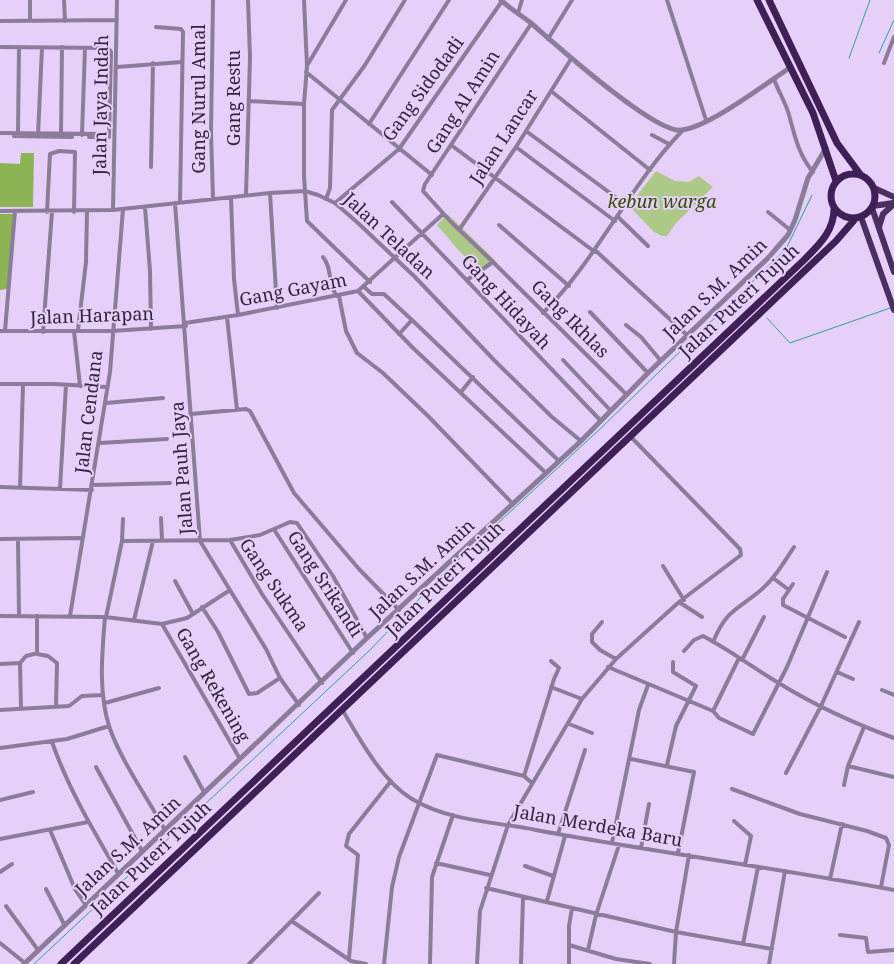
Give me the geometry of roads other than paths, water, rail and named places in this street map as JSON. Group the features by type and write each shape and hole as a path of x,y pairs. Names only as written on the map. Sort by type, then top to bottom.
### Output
{"highway":[{"path":"757,0 813,113 836,181"},
{"path":"768,0 837,143 860,174"},
{"path":"847,174 860,174 866,177 874,188 873,207 858,217 843,216 834,207 831,194 836,181 847,174"},
{"name":"Jalan Puteri Tujuh","path":"61,964 804,260 828,233 833,223 834,207"},
{"name":"Jalan Puteri Tujuh","path":"74,964 343,711 858,217"},
{"path":"170,861 176,868"}],"main road":[{"path":"874,188 894,197"},
{"path":"894,203 873,207 894,272"},
{"path":"879,227 883,214 894,203"},
{"path":"858,217 865,228 894,310"},
{"path":"846,230 855,226 865,228"}],"street":[{"path":"30,0 30,20"},
{"path":"64,0 65,21"},
{"name":"Jalan Jaya Indah","path":"113,210 117,0"},
{"name":"Gang Nurul Amal","path":"213,0 211,123 213,199"},
{"name":"Gang Restu","path":"246,195 249,101 248,0"},
{"path":"304,0 306,66 304,104 305,191 308,221 370,282"},
{"path":"306,66 346,0"},
{"path":"326,199 330,188 332,110 365,64 405,0"},
{"path":"370,124 449,0"},
{"path":"501,0 571,59 653,119 665,126 682,131"},
{"name":"Gang Sidodadi","path":"335,203 399,149 501,0"},
{"path":"518,13 522,0"},
{"path":"548,39 572,0"},
{"path":"667,0 706,120"},
{"path":"0,20 117,20"},
{"name":"Gang Al Amin","path":"426,197 423,191 432,175 531,24"},
{"name":"Jalan Pauh Jaya","path":"156,27 181,29 183,120 177,203 200,541 266,649 280,678 299,705"},
{"path":"884,63 894,37"},
{"path":"0,47 108,48 111,52 109,135"},
{"path":"18,135 19,47"},
{"path":"61,135 62,47"},
{"path":"38,135 42,48"},
{"path":"82,136 85,48"},
{"path":"889,51 894,53"},
{"name":"Jalan Lancar","path":"460,230 516,148 571,59"},
{"path":"117,67 182,62"},
{"path":"151,167 153,63"},
{"path":"543,312 569,286 595,251 625,204 669,144 682,131 735,105 791,67"},
{"path":"306,72 432,175"},
{"path":"774,79 789,114 792,132 802,156 813,172"},
{"path":"551,91 650,170"},
{"path":"249,101 304,104"},
{"path":"526,131 625,204"},
{"path":"0,133 10,135 114,136"},
{"path":"652,136 669,144"},
{"path":"451,144 494,178 595,251 688,336"},
{"path":"516,148 616,219 648,246"},
{"name":"Jalan S.M. Amin","path":"24,964 204,792 299,705 367,638 400,610 581,441 627,396 648,372 768,258 788,235 789,229 795,220 808,178 826,148"},
{"path":"47,212 50,154 59,151 75,152 74,212"},
{"name":"Jalan Teladan","path":"0,211 74,212 113,210 246,195 305,191 326,199 335,203 414,277 495,361 581,441"},
{"path":"270,193 277,308"},
{"name":"Gang Ikhlas","path":"426,197 494,262 627,396"},
{"path":"231,198 234,279 238,315"},
{"name":"Gang Hidayah","path":"392,202 421,235 467,280 601,421"},
{"path":"145,207 150,271 151,328"},
{"name":"Jalan Cendana","path":"70,616 81,538 93,488 106,403 124,209"},
{"path":"3,331 16,211"},
{"path":"80,386 76,330 86,262 87,211"},
{"path":"43,332 52,212"},
{"path":"768,212 789,229"},
{"name":"Gang Gayam","path":"185,324 277,308 358,291 395,260 443,214"},
{"path":"499,225 569,286"},
{"path":"323,256 328,265 330,286 338,296 346,331 357,353 402,392 512,504"},
{"path":"467,280 494,262"},
{"path":"363,286 372,294 384,294 559,461"},
{"path":"358,291 399,334 546,473"},
{"path":"590,312 648,372"},
{"path":"227,317 238,410"},
{"path":"399,334 412,320"},
{"name":"Jalan Harapan","path":"3,331 112,331 185,324"},
{"path":"626,325 641,337 661,361"},
{"path":"563,360 611,411"},
{"path":"460,392 473,378"},
{"path":"0,384 107,387"},
{"path":"20,488 23,384"},
{"path":"60,488 66,385"},
{"path":"106,403 163,398"},
{"path":"191,414 238,410 250,411 294,493 359,569 400,610"},
{"path":"477,964 478,924 486,888 508,825 582,700 616,659 679,602 740,557 741,551 630,436"},
{"path":"100,443 167,439"},
{"path":"0,487 93,488 170,483"},
{"path":"161,518 162,540"},
{"path":"123,519 122,541 105,617 103,695 109,726 125,761 166,830"},
{"path":"230,540 275,531 294,522 301,528 333,576 367,638"},
{"name":"Gang Srikandi","path":"275,531 353,653"},
{"path":"0,539 81,538"},
{"path":"18,539 19,616"},
{"name":"Gang Sukma","path":"122,541 230,540 262,594 322,683"},
{"path":"134,620 153,541"},
{"path":"713,642 726,617 761,590 773,578 794,547"},
{"path":"663,566 684,600"},
{"path":"608,667 714,711 719,718 753,734 828,572"},
{"path":"773,578 789,590"},
{"path":"175,581 193,614"},
{"path":"793,584 782,599 784,605 807,619 846,638"},
{"path":"0,616 105,617 162,624 179,622 230,590"},
{"path":"679,602 702,617"},
{"path":"202,607 218,632 249,694 258,693 280,678"},
{"path":"36,654 37,616"},
{"path":"714,711 764,617"},
{"path":"602,622 592,634 592,642 600,650 616,659"},
{"path":"786,773 821,706 859,622"},
{"name":"Gang Rekening","path":"162,624 240,759"},
{"path":"684,651 700,636 713,642 778,683 821,706 864,727 894,738"},
{"path":"20,708 20,663 26,656 36,654 48,656 56,661 56,707"},
{"path":"524,776 551,687 559,668 551,661"},
{"path":"667,765 676,726 696,686 673,672 673,662"},
{"path":"0,664 20,663"},
{"path":"837,672 853,680"},
{"path":"612,843 631,758 639,710 648,685"},
{"path":"551,687 582,700"},
{"path":"105,703 159,688"},
{"path":"882,690 894,695"},
{"path":"0,710 68,706 82,696 103,695"},
{"name":"Jalan Merdeka Baru","path":"343,711 363,744 391,781 418,802 453,815 565,836 758,866 894,890"},
{"path":"569,724 592,733"},
{"path":"0,748 52,742 82,736 109,726"},
{"path":"844,785 848,766 864,727"},
{"path":"52,742 63,772 88,822 118,873"},
{"path":"558,834 585,750"},
{"path":"384,964 392,887 399,856 437,756 524,776 532,783"},
{"path":"185,757 204,792"},
{"path":"631,758 667,765 694,773 678,853"},
{"path":"848,766 894,777"},
{"path":"96,767 142,851"},
{"path":"350,961 358,855 346,846 346,841 349,834 391,781"},
{"path":"732,788 800,814 867,831 889,840 881,887"},
{"path":"0,800 33,792"},
{"path":"641,848 649,804"},
{"path":"430,964 432,876 453,815"},
{"path":"734,821 751,836 745,864"},
{"path":"0,839 88,822"},
{"path":"830,879 842,824"},
{"path":"50,830 75,888 86,906"},
{"path":"547,901 565,836"},
{"path":"588,950 596,915 619,845"},
{"path":"674,964 676,932 689,855"},
{"path":"436,862 490,875"},
{"path":"0,872 12,864"},
{"path":"525,866 553,876"},
{"path":"743,944 758,866"},
{"path":"768,964 786,871"},
{"path":"486,888 523,898 547,901 596,915 676,932 772,949"},
{"path":"46,889 64,924"},
{"path":"249,964 320,893"},
{"path":"521,964 523,898"},
{"path":"6,906 38,950"},
{"path":"568,964 572,908"},
{"path":"293,922 350,961 366,964"},
{"path":"840,935 866,938 868,952 894,950"},
{"path":"0,943 24,964"},
{"path":"569,945 588,950 616,962 650,964"}],"waterway":[{"path":"849,58 870,0"},
{"path":"879,53 894,20"},
{"path":"34,964 370,650 446,571 600,429 786,249 812,195"},
{"path":"767,318 790,343 890,308"}],"park label":[{"name":"kebun warga","path":"662,202"}]}
